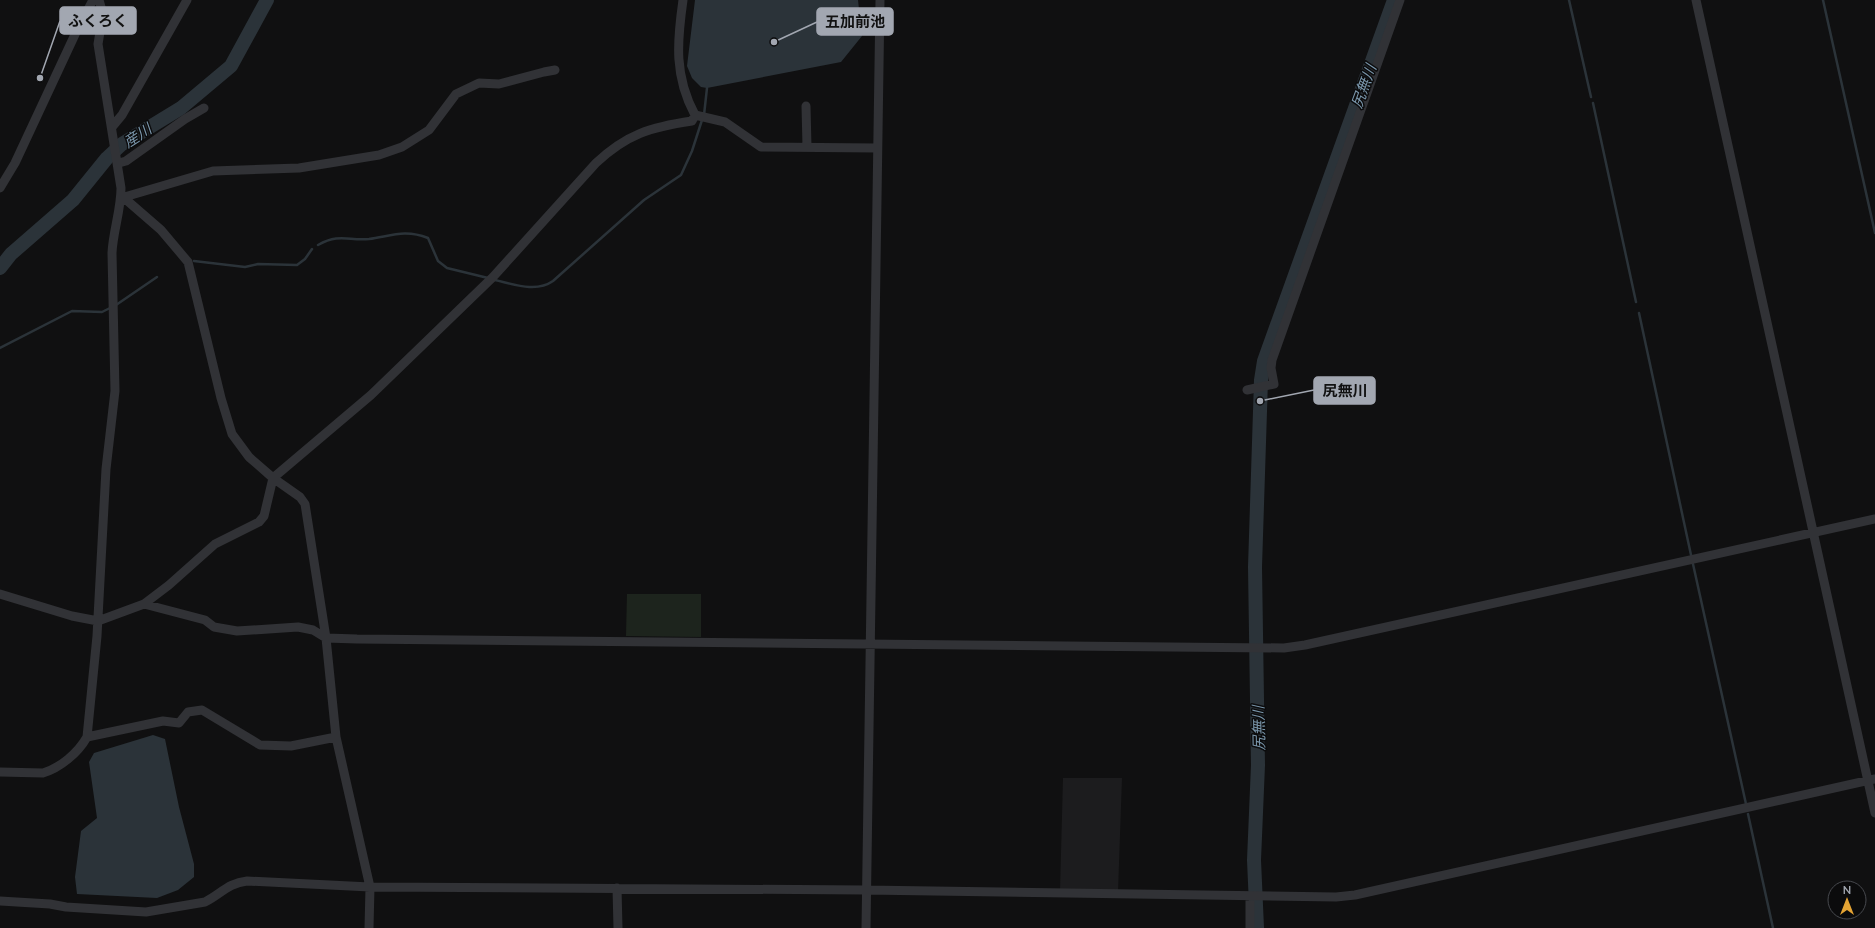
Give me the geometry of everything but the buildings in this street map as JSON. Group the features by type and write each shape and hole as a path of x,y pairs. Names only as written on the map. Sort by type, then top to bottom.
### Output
{"street":[{"path":"0,188 15,163 78,28 93,0"},
{"path":"0,772 43,773 50,771 57,768 69,757 83,744 87,737 98,621 106,468 115,391 113,238 122,198 121,179 98,44 103,14 99,0"},
{"path":"113,130 187,0"},
{"path":"0,594 72,616 98,621 144,604 163,590 215,544 259,522 264,516 273,478 370,395 493,277 596,163 613,148 642,132 666,125 692,121 695,115 681,80 679,63 679,42 683,0"},
{"path":"866,928 880,0"},
{"path":"1251,389 1274,384 1271,368 1272,360 1400,0"},
{"path":"1696,0 1813,533 1872,780 1875,813"},
{"path":"122,198 213,171 299,168 379,155 402,147 429,130 456,94 479,83 499,84 555,70"},
{"path":"806,106 807,147"},
{"path":"118,162 126,161 185,119 204,108"},
{"path":"695,115 725,122 761,147 878,148"},
{"path":"122,198 161,230 188,262 217,383 232,434 249,457 273,478 300,497 305,504 326,638 336,737 370,886 369,928"},
{"path":"144,604 205,620 214,627 237,631 298,627 313,630 326,638 1246,648 1305,645 1875,519"},
{"path":"87,737 163,721 180,722 188,712 202,710 260,745 291,746 336,737"},
{"path":"0,901 74,908 146,912 205,902 214,898 230,885 237,882 370,886 866,890 1336,897 1355,895 1872,780"},
{"path":"617,888 618,928"},
{"path":"1250,896 1250,928"}],"shaded area":[{"path":"695,0 858,0 862,36 841,62 707,88 701,87 692,78 687,66"},
{"path":"627,594 701,594 701,637 626,636"},
{"path":"153,735 165,739 179,807 194,864 194,877 178,890 157,898 77,894 75,877 81,831 97,818 89,762 94,753"},
{"path":"1063,778 1122,778 1118,892 1060,891"}],"waterway":[{"name":"産川","path":"0,268 11,254 73,200 107,158 122,144 181,108 231,66 267,0"},
{"name":"尻無川","path":"1257,928 1254,860 1258,765 1255,567 1261,380 1264,361 1394,0"},
{"path":"1569,0 1591,97"},
{"path":"1823,0 1875,233"},
{"path":"704,115 707,88"},
{"path":"1593,103 1636,302"},
{"path":"495,280 532,287 546,285 553,281 644,200 681,175 692,151 702,120"},
{"path":"318,245 338,238 369,239 391,235 420,235 428,238 438,261 447,268 488,278"},
{"path":"194,261 245,267 258,264 297,265 305,259 312,249"},
{"path":"116,305 157,277"},
{"path":"0,348 72,311 102,312 112,307"},
{"path":"1639,313 1691,555"},
{"path":"1693,564 1746,804"},
{"path":"1748,814 1773,928"}],"place":[{"name":"五加前池","path":"774,42"},
{"name":"ふくろく","path":"40,78"},
{"name":"尻無川","path":"1260,401"}]}
